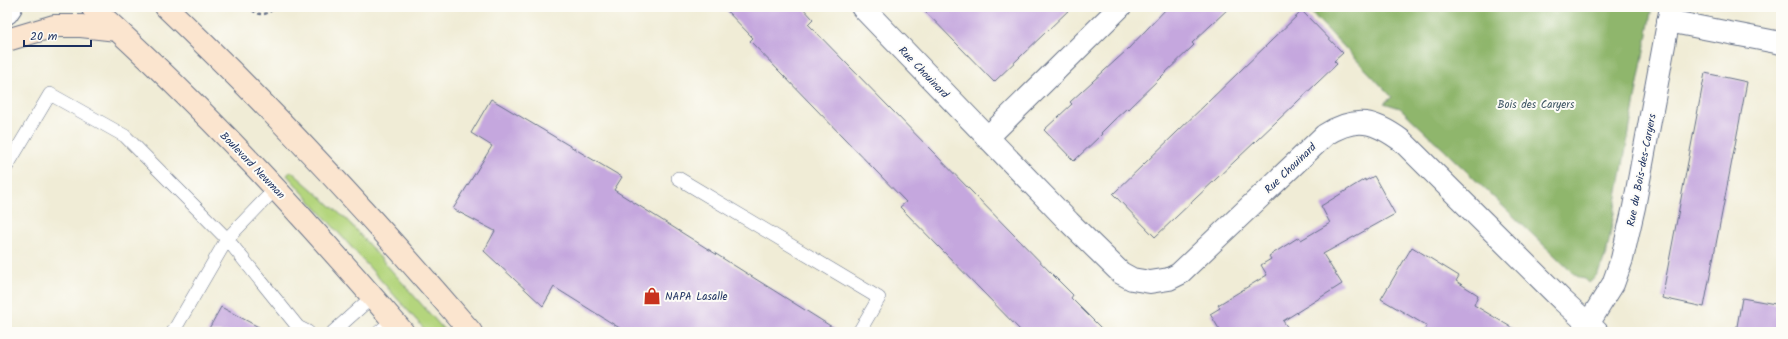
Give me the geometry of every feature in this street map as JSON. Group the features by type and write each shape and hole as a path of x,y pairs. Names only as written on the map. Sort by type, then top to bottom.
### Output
{"main road":[{"name":"Boulevard Newman","path":"92,7 167,77 276,188 372,297 392,328"},
{"path":"166,7 276,115 363,209 471,332"},
{"path":"7,40 54,26 82,26 117,30"}],"street":[{"path":"7,13 11,7"},
{"name":"Rue Chouinard","path":"862,7 1069,222 1120,272 1132,279 1150,282 1169,279 1186,268 1325,134 1350,123 1361,122 1382,127 1402,142 1589,330"},
{"path":"987,138 1120,7"},
{"path":"1670,14 1781,43"},
{"name":"Rue du Bois-des-Caryers","path":"1589,330 1613,284 1622,259 1634,207 1670,14"}],"lane":[{"path":"7,166 50,94 125,136 226,239 298,327 308,332"},
{"path":"678,178 879,298 859,332"},
{"path":"173,332 226,239 276,188"},
{"path":"333,332 372,297"}],"path":[{"path":"248,7 260,15 266,15 275,7"}],"green space":[{"name":"Bois des Caryers","path":"1306,7 1652,7 1608,246 1601,266 1593,280 1589,283 1585,279 1574,274 1400,108 1384,103 1392,97"},
{"path":"291,171 347,220 446,332 427,332 287,175"}],"building":[{"path":"723,7 802,7 813,19 808,24 1073,295 1071,298 1105,332 1022,332 900,207 906,202 750,41 753,38"},
{"path":"921,7 1072,7 994,82"},
{"path":"1168,7 1230,7 1192,43 1194,45 1128,109 1127,108 1114,120 1074,161 1044,130 1072,104 1070,102 1127,50"},
{"path":"1302,11 1343,53 1334,61 1337,64 1155,237 1113,194"},
{"path":"1705,73 1747,82 1704,307 1662,298"},
{"path":"491,99 622,177 614,190 840,332 626,332 554,287 543,306 484,251 495,231 453,209 492,146 471,133"},
{"path":"1374,176 1395,214 1323,254 1342,284 1283,321 1291,332 1221,332 1210,314 1220,308 1218,305 1267,275 1261,265 1271,259 1269,256 1299,237 1301,240 1330,223 1321,206 1365,179 1365,181"},
{"path":"1412,247 1459,276 1456,281 1478,295 1474,305 1519,332 1424,332 1427,326 1381,299"},
{"path":"1742,298 1781,305 1781,332 1736,332"},
{"path":"221,307 268,332 207,332"}],"place":[{"name":"NAPA Lasalle","path":"652,296"}]}
